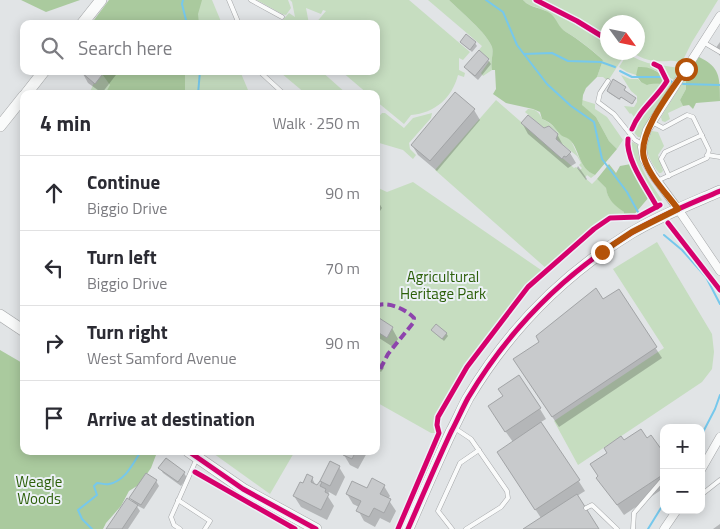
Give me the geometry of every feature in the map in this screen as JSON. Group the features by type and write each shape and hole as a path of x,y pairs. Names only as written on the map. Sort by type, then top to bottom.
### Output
{"street":[{"path":"85,20 101,0"},
{"path":"720,16 647,130 643,144 644,159 657,181 720,272"},
{"path":"29,90 41,75"},
{"path":"1,123 20,101"},
{"path":"408,529 467,400 493,359 526,319 559,286 602,252 632,232 720,191"},
{"path":"0,315 20,328"},
{"path":"702,469 720,438"},
{"path":"193,455 243,489 316,529"},
{"path":"664,529 674,514"}],"lane":[{"path":"229,0 237,20"},
{"path":"251,0 282,17"},
{"path":"703,42 720,52"},
{"path":"263,75 280,90"},
{"path":"608,81 600,93 598,102 614,114 635,140 643,144"},
{"path":"652,122 662,128 690,115 693,117 709,150 707,158 657,181"},
{"path":"669,176 661,159 662,155 702,135"},
{"path":"707,155 720,157"},
{"path":"454,428 466,434 479,450 506,491 508,498 501,507 471,528 466,529"},
{"path":"452,529 438,511 460,462 479,450"},
{"path":"180,529 174,525 170,517 178,500 193,455"},
{"path":"705,491 720,480"},
{"path":"633,529 634,513 660,483"},
{"path":"178,500 210,521 205,529"},
{"path":"586,508 592,505 617,529"}],"green space":[{"path":"21,0 80,0 46,12"},
{"path":"109,0 202,0 198,14 199,20 94,20"},
{"path":"116,0 212,0 220,20 99,20"},
{"path":"257,0 288,0 291,8 286,15"},
{"path":"290,0 409,0 470,52 463,60 459,58 459,70 465,73 464,77 458,75 452,91 435,108 420,114 411,115 404,124 380,104 380,90 363,90 346,75 380,75 380,20 318,20 326,11 323,10 321,14 306,8 308,20 283,20 289,13 295,17"},
{"path":"428,0 449,0 479,29 492,47 492,70 483,76 481,73 490,60 479,50 482,46"},
{"path":"449,0 523,0 529,5 551,14 563,30 585,45 600,58 600,60 603,60 597,77 586,88 582,105 596,117 609,141 617,149 595,175 585,168 570,140 561,135 550,123 542,119 540,112 506,103 493,94 496,89 495,70 492,70 492,47 479,29"},
{"path":"523,0 718,0 682,62 654,61 645,59 645,15 600,15 600,58 563,30 547,12"},
{"path":"699,57 715,69 720,85 720,101 696,103 693,109 689,105 683,106 680,100 686,89 686,77"},
{"path":"603,60 621,60 608,81 603,77 597,77"},
{"path":"623,60 639,60 678,68 679,71 674,80 655,70 639,67 636,75 619,67"},
{"path":"638,67 651,69 668,78 671,82 647,85 641,82 636,75"},
{"path":"96,75 242,75 248,90 91,90 97,76"},
{"path":"103,75 185,75 185,90 107,90 110,85"},
{"path":"283,75 326,75 342,90 301,90"},
{"path":"621,75 630,79 638,79 641,82 662,84 634,117 624,106 634,107 637,102 637,96 631,91"},
{"path":"686,77 686,89 680,100 683,106 668,113 670,119 665,122 662,121 661,117"},
{"path":"671,82 673,83 640,137 638,137 633,131 637,121"},
{"path":"496,100 574,168 576,167 580,170 582,168 579,165 581,163 577,156 556,139 558,133 549,126 544,128 525,112 528,109 535,110 542,119 570,139 586,169 595,175 591,178 587,175 585,178 592,184 597,179 606,188 612,202 624,212 623,217 611,217 603,220 547,269 435,170"},
{"path":"582,100 595,104 595,109 607,117 623,140 617,149 609,141 596,117 582,106"},
{"path":"385,113 404,128 413,118 432,113 431,118 409,143 410,149 416,155 413,159 403,150 380,143 380,115"},
{"path":"652,131 658,132 664,146 658,155 663,171 661,173 655,168 649,158 647,142"},
{"path":"630,141 638,145 642,168 662,200 658,203 636,165"},
{"path":"609,164 616,173 620,166 631,164 649,197 633,216 623,217 624,212 612,202 606,188 597,179"},
{"name":"Agricultural Heritage Park","path":"413,182 544,272 528,286 474,353 436,420 437,433 431,433 380,404 380,189 387,192"},
{"path":"657,242 712,334 714,352 712,369 702,382 578,465 554,421 664,348 613,269"},
{"name":"Weagle Woods","path":"0,350 20,362 20,455 156,455 151,468 140,484 129,491 121,506 103,529 0,529"},
{"path":"216,455 293,455 270,494"}],"building":[{"path":"466,34 476,42 470,50 460,42"},
{"path":"479,50 489,59 475,76 464,67"},
{"path":"84,75 102,75 95,84"},
{"path":"613,79 626,87 624,90 636,98 632,104 621,97 619,99 607,91"},
{"path":"455,92 475,109 430,161 411,145"},
{"path":"528,115 544,128 549,126 558,134 556,139 571,152 562,159 521,123"},
{"path":"596,288 603,299 619,289 657,347 552,417 513,359 539,342 536,336"},
{"path":"380,319 393,327 387,338 380,334"},
{"path":"436,324 447,333 442,339 431,330"},
{"path":"519,375 541,408 505,432 488,406 503,396 498,389"},
{"path":"541,422 580,480 535,510 497,452"},
{"path":"641,429 647,438 651,435 660,447 660,477 617,505 596,478 598,476 590,464 607,453 604,448 621,436 624,440"},
{"path":"343,455 354,455 352,459"},
{"path":"166,458 185,472 178,482 158,468"},
{"path":"330,461 340,466 330,486 320,481"},
{"path":"146,473 157,480 141,505 129,498"},
{"path":"307,474 313,477 311,482 317,485 320,481 322,482 320,486 326,489 325,492 329,494 321,510 293,496 300,482 303,483"},
{"path":"372,478 385,485 380,494 391,499 384,513 374,508 369,517 356,511 361,501 346,494 352,481 367,488"},
{"path":"577,494 599,529 523,529"},
{"path":"127,498 138,505 122,529 106,529"}],"waterway":[{"path":"183,0 182,4 186,20"},
{"path":"486,0 503,12 517,45 547,84 571,106 594,122 602,159 627,192 638,212"},
{"path":"524,54 552,53 568,61 601,62 615,67"},
{"path":"620,71 632,77 661,77"},
{"path":"198,90 200,75"},
{"path":"666,77 672,82"},
{"path":"683,84 720,85"},
{"path":"664,235 682,250 706,277 720,304"},
{"path":"705,428 720,395"},
{"path":"92,529 82,519 78,510 97,495 94,486 97,483 108,484 120,479 138,455"},
{"path":"648,529 660,510"}],"marked path":[{"path":"380,305 398,307 414,318 413,323 388,354 380,369"}],"cycle path":[{"path":"536,0 600,35"},
{"path":"632,129 639,116 667,81 660,67 654,64"},
{"path":"628,139 628,147 633,165 657,207"},
{"path":"408,529 445,444 468,398 484,373 519,327 561,286 606,249 652,221 720,191"},
{"path":"398,529 439,433 438,417 467,367 528,287 594,229 610,218 638,217 660,205"},
{"path":"668,223 720,290"},
{"path":"194,455 243,489 316,529"},
{"path":"195,472 295,529"}],"route":[{"path":"602,252 632,232 678,209 653,175 644,159 642,147 647,130 686,69"}]}
